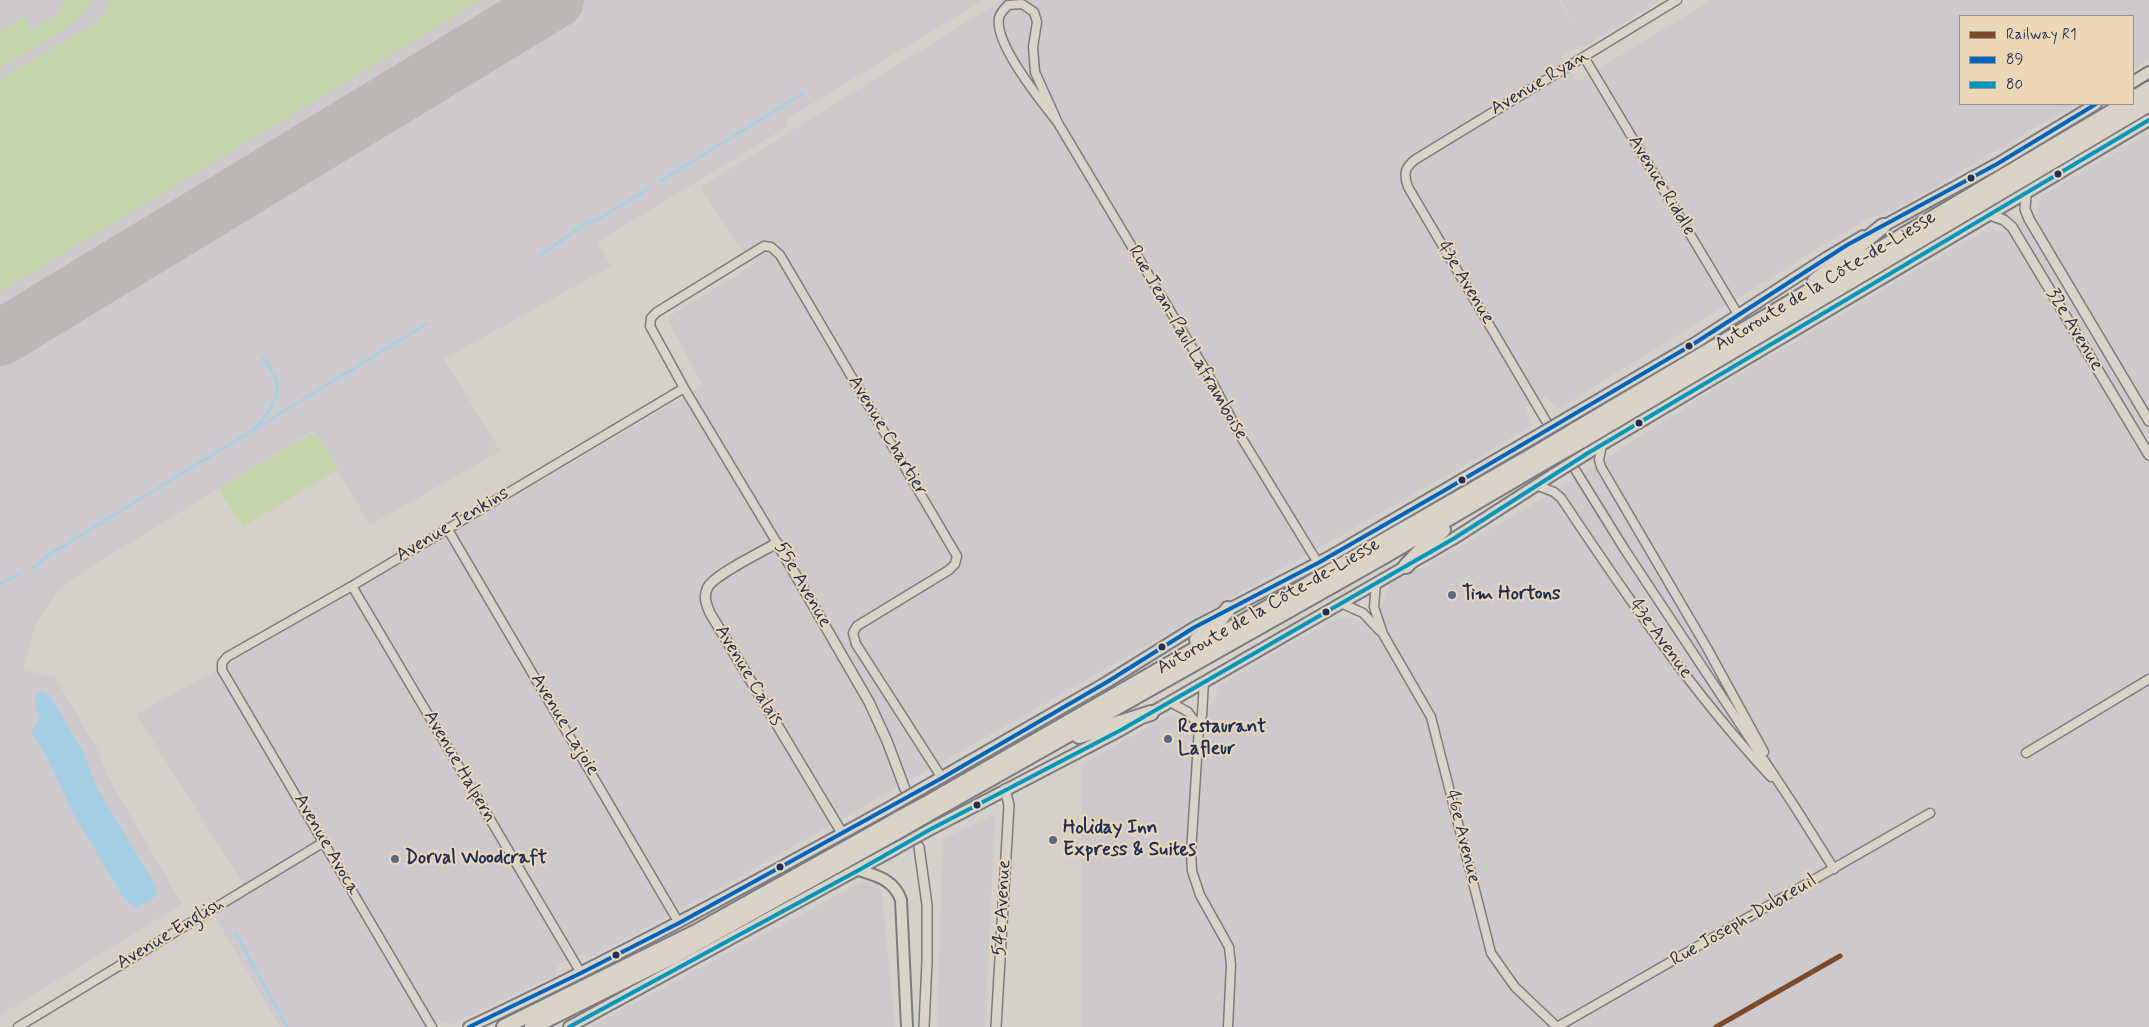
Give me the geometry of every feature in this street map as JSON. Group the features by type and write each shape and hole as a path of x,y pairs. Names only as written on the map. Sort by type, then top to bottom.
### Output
{"highway":[{"path":"2134,98 2149,89"},
{"name":"Autoroute de la Côte-de-Liesse","path":"532,1027 674,956 927,809 1157,671 1374,548 1578,436 2149,104"},
{"name":"Autoroute de la Côte-de-Liesse","path":"1578,436 1781,309 2123,105"},
{"path":"1781,309 1883,226"},
{"name":"Autoroute de la Côte-de-Liesse","path":"927,809 1048,747 1491,494 1543,456"},
{"path":"1406,566 1430,541 1491,494"},
{"path":"1157,671 1214,627 1228,609"},
{"path":"1048,747 1151,713"},
{"name":"Autoroute de la Côte-de-Liesse","path":"504,1027 594,984 894,828"}],"main road":[{"path":"2134,81 2149,72"},
{"path":"469,1027 581,974 680,923 942,778 1228,609 1318,563 1533,438 1738,316 1826,258 1996,164 2094,105"},
{"path":"569,1027 1005,789 1102,741 1151,713 1453,539 1588,453 2149,120"},
{"path":"859,870 888,882 897,891 901,900 907,1027"}],"street":[{"name":"Avenue Ryan","path":"1405,169 1416,159 1677,0"},
{"name":"Rue Jean-Paul Laframboise","path":"1058,123 1025,80 1010,54 999,27 1000,16 1008,5 1022,4 1031,8 1036,16 1033,47 1035,72 1058,123 1205,369 1241,437 1318,563"},
{"name":"Avenue Riddle","path":"1584,57 1738,316"},
{"name":"43e Avenue","path":"1405,169 1406,181 1412,194 1546,421"},
{"name":"32e Avenue","path":"2026,194 2025,209 2029,219 2149,421"},
{"name":"32e Avenue","path":"1990,215 2004,220 2012,227 2149,455"},
{"name":"Avenue Chartier","path":"684,388 650,329 652,316 758,248 767,246 774,248 780,255 957,556 955,564 949,570 857,626 853,633 856,644 942,778"},
{"name":"Avenue Jenkins","path":"222,662 226,657 352,586 684,388"},
{"name":"55e Avenue","path":"684,388 777,542 869,702 887,741 905,789"},
{"path":"2126,417 2141,408"},
{"name":"43e Avenue","path":"1602,445 1599,460 1601,467 1707,648 1788,795"},
{"name":"43e Avenue","path":"1576,471 1625,550 1788,795 1834,869"},
{"name":"43e Avenue","path":"1536,486 1554,492 1560,498 1593,547 1724,726 1788,795"},
{"name":"Avenue Lajoie","path":"447,528 680,923"},
{"name":"Avenue Calais","path":"777,542 714,580 707,588 705,600 710,613 842,833"},
{"name":"46e Avenue","path":"1376,583 1374,607 1384,634 1431,717 1492,952 1515,988 1557,1027"},
{"name":"Avenue Halpern","path":"352,586 581,974"},
{"name":"46e Avenue","path":"1341,603 1363,613 1384,634"},
{"name":"Avenue Avoca","path":"222,662 222,670 432,1027"},
{"path":"2026,753 2149,680"},
{"path":"1204,682 1202,715 1199,727 1192,871 1200,894 1228,948 1231,965 1228,1027"},
{"path":"1170,702 1188,712 1199,727"},
{"name":"54e Avenue","path":"996,1027 1009,805 1005,789"},
{"name":"Rue Joseph-Dubreuil","path":"1557,1027 1930,813"},
{"name":"Avenue English","path":"18,1027 324,842"},
{"path":"919,847 927,905 924,1027"}],"shaded area":[{"path":"0,0 983,0 785,120 788,126 597,242 611,266 444,359 500,451 370,525 314,430 82,572 59,589 35,625 23,670 55,678 96,747 109,779 182,904 0,1015"},
{"path":"1002,0 1558,0 1573,24 1561,0 1661,0 1583,47 1578,46 1561,57 1577,82 1712,0 2149,0 2149,59 2134,68 2134,15 1959,15 1959,105 2072,105 1909,202 1861,222 1557,409 1547,397 1524,407 1531,426 712,892 593,957 582,954 559,964 554,976 452,1024 440,1020 426,1027 280,1027 214,915 249,893 136,714 229,664 703,386 667,318 753,265 700,188"},
{"path":"2149,133 2149,1027 1081,1027 1082,765 1169,715 1185,721 1211,706 1219,686 1341,617 1363,622 1382,607 1390,584 1437,560 1546,497 1721,385 1989,228 1999,233 2038,212 2040,197"},
{"path":"995,814 985,1027 937,1027 943,839"},
{"path":"862,882 881,886 895,1027 590,1027"}],"green space":[{"path":"66,0 91,0 86,10 65,29 0,68 0,31 26,15 30,30 58,14"},
{"path":"110,0 481,0 0,292 0,80 93,24 107,10"},
{"path":"310,434 317,436 338,469 243,527 219,489"}],"water":[{"path":"41,691 50,696 83,752 98,790 157,888 155,897 136,908 123,897 72,811 47,757 33,735 32,730 40,719 35,702 37,695"}],"waterway":[{"path":"659,182 802,94"},
{"path":"539,256 585,224 602,217 648,189"},
{"path":"32,569 50,554 428,323"},
{"path":"251,431 270,410 277,390 275,376 263,358"},
{"path":"0,583 18,575"},
{"path":"235,932 287,1027"}],"runway":[{"path":"0,338 556,0"}],"tunnel":[{"path":"905,792 919,847"}],"rail line":[{"name":"R1","path":"1716,1027 1840,956"}],"transit line":[{"name":"89","path":"469,1027 679,923 942,778 1107,682 1195,627 1318,563 1440,493 1695,343 1847,245 1997,164 2094,105"},
{"name":"80","path":"569,1027 931,829 1121,730 1453,539 1588,453 2149,120"}],"place":[{"name":"Tim Hortons","path":"1452,595"},
{"name":"Restaurant Lafleur","path":"1168,739"},
{"name":"Holiday Inn Express & Suites","path":"1053,840"},
{"name":"Dorval Woodcraft","path":"395,859"}]}
